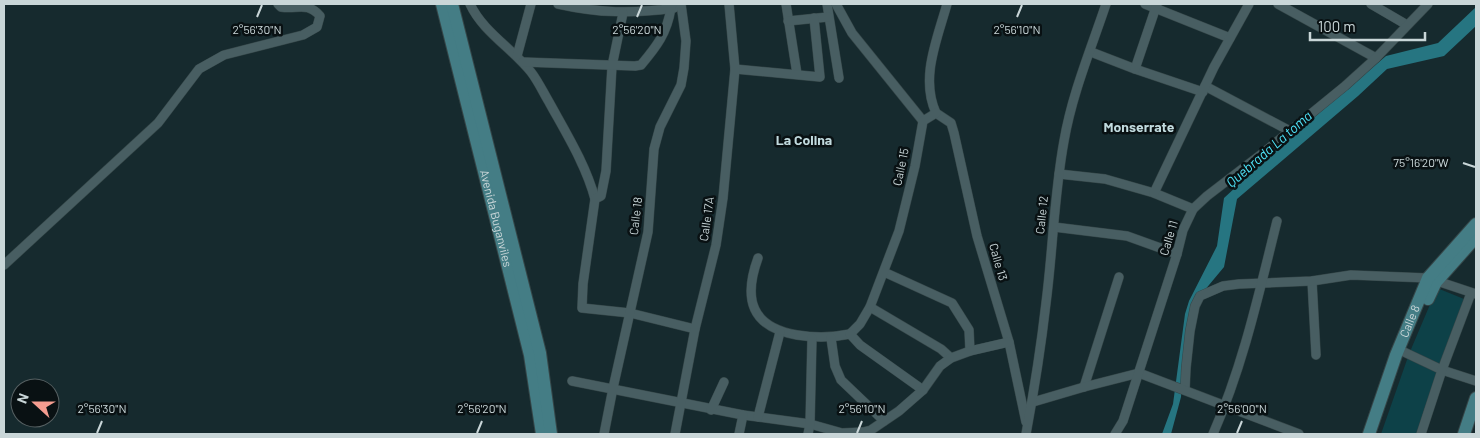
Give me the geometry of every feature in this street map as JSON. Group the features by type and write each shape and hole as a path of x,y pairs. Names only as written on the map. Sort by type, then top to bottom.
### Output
{"main road":[{"name":"Avenida Buganviles","path":"442,4 530,355 542,434"},
{"name":"Avenida Buganviles","path":"452,4 540,353 552,434"},
{"name":"Calle 8","path":"1369,434 1396,355 1432,280 1476,224"},
{"name":"Calle 8","path":"1378,434 1404,352 1432,280 1476,238"},
{"path":"1464,434 1476,398"},
{"path":"1472,434 1476,422"}],"street":[{"path":"4,265 158,124 199,69 224,55 303,35 317,27 320,16 314,9 300,6 281,7 278,4"},
{"path":"470,4 474,13 494,36 520,59 532,74 561,123 591,185 595,199 583,284 582,308 630,313 695,329"},
{"path":"520,59 531,4"},
{"path":"558,4 622,13 677,6"},
{"name":"Calle 17A","path":"675,434 695,329 716,245 722,198 735,70 729,4"},
{"path":"786,4 797,74"},
{"path":"827,4 839,78"},
{"path":"836,4 852,33 922,121 936,113 930,101 928,80 933,53 947,4"},
{"name":"Calle 12","path":"1026,430 1033,402 1046,303 1064,140 1075,96 1106,4"},
{"path":"1145,4 1157,6 1230,38"},
{"path":"1154,193 1204,89 1249,4"},
{"path":"1278,4 1376,58"},
{"path":"1371,4 1407,25"},
{"name":"Calle 11","path":"1115,434 1122,421 1139,373 1177,254 1182,230 1193,209 1290,131 1376,58 1428,4"},
{"path":"520,59 612,66 642,65 663,37 677,6"},
{"name":"Calle 18","path":"604,434 648,232 654,149 660,127 681,84 684,68 686,41 677,6"},
{"path":"1135,69 1157,6"},
{"path":"595,199 601,196 606,171 612,66 622,13"},
{"path":"788,21 828,16"},
{"path":"735,70 820,77 814,18"},
{"path":"1091,52 1135,69 1204,89 1290,131"},
{"name":"Calle 13","path":"936,113 947,119 953,128 978,236 1009,342 1026,430"},
{"name":"Calle 15","path":"850,334 860,324 870,307 899,231 915,166 922,121"},
{"path":"1059,174 1105,179 1154,193 1193,209"},
{"path":"1214,434 1226,406 1246,342 1277,221"},
{"path":"1054,227 1127,236 1177,254"},
{"path":"758,258 751,284 753,302 757,315 762,321 780,332 812,338 831,338 850,334 860,345 923,390"},
{"path":"884,272 952,304 969,330 970,351"},
{"path":"1185,390 1194,306 1200,296 1207,292 1223,286 1312,281 1351,275 1432,280 1474,294 1442,370 1421,434"},
{"path":"1084,387 1119,277"},
{"path":"1312,281 1316,356"},
{"path":"870,307 941,349 951,358"},
{"path":"758,417 780,332"},
{"path":"808,434 810,424 812,338"},
{"path":"831,338 834,366 841,380 884,421"},
{"path":"572,381 613,388 711,410 810,424 842,434 871,430 884,421 923,390 940,366 951,358 970,351 1009,342"},
{"path":"1404,352 1442,370 1476,381"},
{"path":"1033,402 1139,373 1299,434"},
{"path":"711,410 724,382"},
{"path":"739,434 743,415"}],"shaded area":[{"path":"1476,7 1476,26 1444,56 1387,69 1237,199 1224,267 1194,303 1181,397 1171,434 1162,434 1173,404 1185,314 1189,301 1217,246 1224,198 1286,141 1386,56 1438,43"},
{"path":"1437,288 1464,299 1417,434 1381,434 1409,354"}],"district":[{"name":"Monserrate","path":"1139,127"},
{"name":"La Colina","path":"804,140"}],"water label":[{"name":"Quebrada La toma","path":"1269,149"}]}
